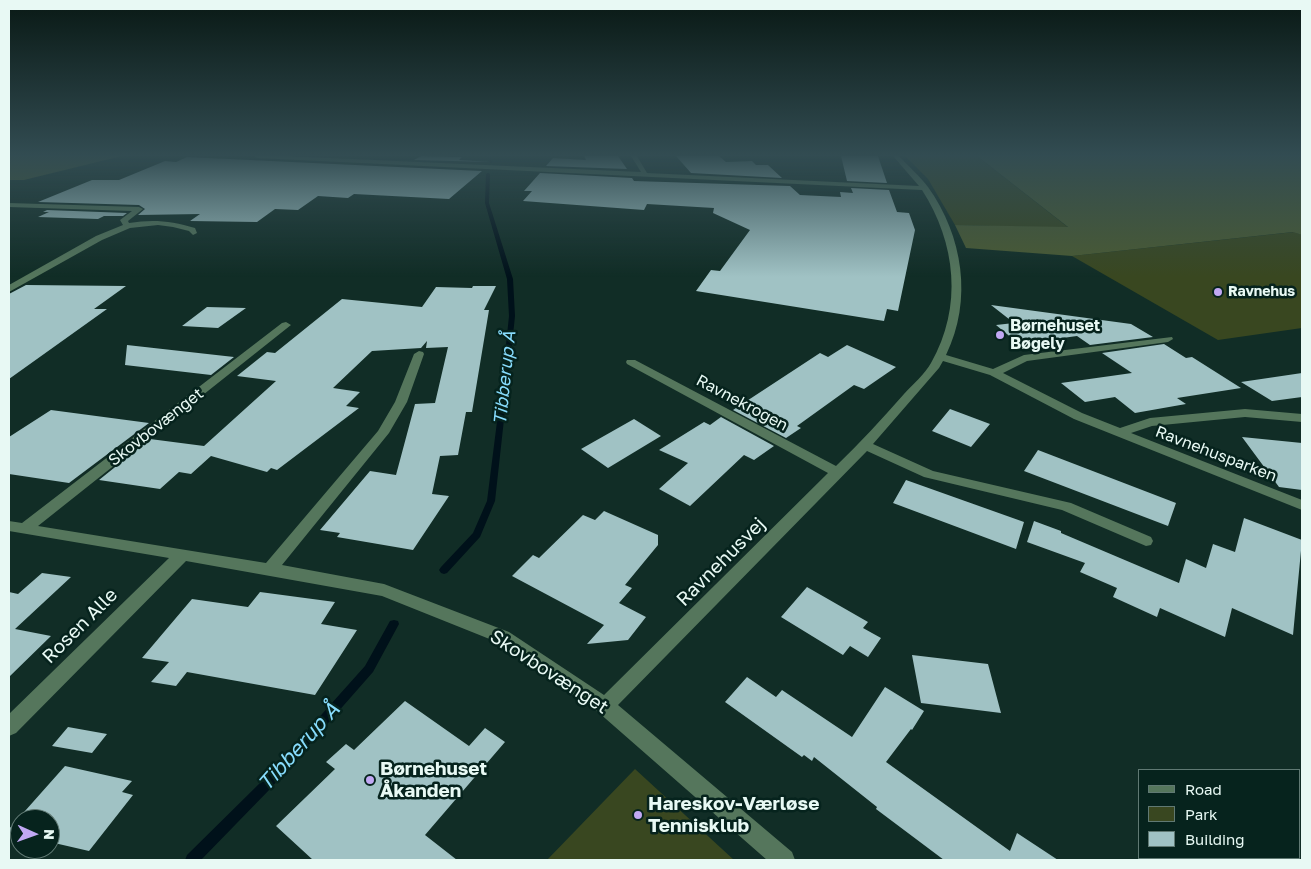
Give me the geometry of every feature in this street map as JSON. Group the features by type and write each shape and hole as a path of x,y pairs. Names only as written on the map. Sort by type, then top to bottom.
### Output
{"street":[{"name":"Ravnehusvej","path":"605,706 836,472 866,445 941,357 955,317 959,286 954,252 946,227 930,197"},
{"path":"9,206 138,209 124,220 127,226"},
{"path":"9,290 100,235 127,226 170,222 192,230 193,233"},
{"name":"Skovbovænget","path":"25,528 286,325"},
{"path":"994,373 1024,358 1168,339"},
{"path":"270,569 383,433 400,402 419,354"},
{"name":"Ravnehusparken","path":"941,357 994,373 1078,416 1302,505"},
{"name":"Ravnekrogen","path":"631,362 836,472"},
{"name":"Ravnehusparken","path":"1118,433 1150,422 1245,413 1302,418"},
{"path":"866,445 929,474 1066,506 1146,541"},
{"name":"Skovbovænget","path":"9,526 270,569 384,590 503,637 605,706 784,860"},
{"name":"Rosen Alle","path":"9,728 182,555"}],"green space":[{"path":"938,197 1029,197 1069,228 955,225"},
{"path":"1029,197 1302,197 1302,235 1293,232 1072,256 966,248 955,225 1068,227"},
{"name":"Ravnehus","path":"1294,232 1302,235 1302,328 1218,340 1072,256"},
{"name":"Hareskov-Værløse Tennisklub","path":"635,769 734,860 547,860"}],"building":[{"path":"51,197 317,197 298,210 275,209 257,222 190,221 200,214 138,215 145,209 139,205 38,202"},
{"path":"326,197 350,197 348,198"},
{"path":"403,197 452,197 449,199"},
{"path":"527,197 891,197 897,212 909,213 915,230 898,311 887,309 884,321 696,291 711,270 720,271 750,230 713,213 714,208 647,204 644,210 523,201"},
{"path":"47,210 127,213 123,216 104,216 98,219 38,217 49,212 43,212"},
{"path":"26,285 126,286 94,309 107,309 9,379 9,294"},
{"path":"473,286 496,286 484,310 489,310 472,412 466,412 458,455 440,456 432,494 449,496 413,550 337,537 340,533 320,530 370,471 396,475 415,404 435,403 448,347 426,348 427,341 421,348 372,351 333,388 360,392 346,406 359,408 277,470 271,468 267,472 211,456 191,474 179,472 160,489 99,480 150,439 204,446 276,381 237,376 267,352 275,353 342,299 422,307 436,287 472,288"},
{"path":"991,305 1131,324 1153,337 1090,345 1077,336 1019,344 996,325 1014,323"},
{"path":"207,307 246,308 218,328 182,326"},
{"path":"1164,344 1186,358 1192,357 1241,388 1177,398 1186,404 1135,413 1115,397 1085,402 1061,383 1132,373 1102,353"},
{"path":"127,345 234,357 211,375 125,365"},
{"path":"847,345 896,367 864,389 854,385 797,426 801,428 786,438 733,410 820,353 828,357"},
{"path":"1302,373 1302,397 1272,401 1241,382"},
{"path":"950,409 990,424 971,447 932,431"},
{"path":"51,410 149,423 69,483 9,474 9,437"},
{"path":"721,417 774,446 754,460 744,455 690,506 659,489 688,463 659,450 704,422 710,425"},
{"path":"634,419 661,436 608,468 581,449"},
{"path":"1242,437 1302,443 1302,490 1279,487"},
{"path":"1038,450 1176,503 1168,526 1024,471"},
{"path":"906,480 1024,522 1016,549 893,503"},
{"path":"604,511 658,535 658,545 625,585 632,588 619,603 646,617 628,640 587,644 604,625 512,576 533,555 539,558 583,515 595,520"},
{"path":"1244,518 1302,540 1293,635 1232,608 1225,637 1160,608 1157,617 1113,597 1117,588 1080,572 1085,563 1027,542 1034,521 1179,583 1186,559 1206,568 1213,544 1235,552"},
{"path":"42,573 71,577 15,629 51,636 9,677 9,592 18,594"},
{"path":"807,587 868,622 863,628 881,638 868,657 850,646 843,655 781,617"},
{"path":"260,592 335,602 321,624 357,630 315,695 187,672 176,686 151,682 169,662 142,658 192,599 248,607"},
{"path":"912,655 988,664 1001,713 921,703"},
{"path":"747,677 776,697 782,690 852,737 885,687 924,711 912,730 886,762 1010,851 1017,833 1058,860 944,860 876,809 877,807 814,757 812,761 804,755 802,757 725,702"},
{"name":"Børnehuset Åkanden","path":"405,701 469,746 485,728 505,742 425,835 457,860 313,860 276,826 335,769 326,762 346,744 354,750"},
{"path":"68,727 107,734 92,753 52,746"},
{"path":"65,766 132,781 122,792 133,795 89,851 60,844 60,809 27,809"}],"waterway":[{"name":"Tibberup Å","path":"444,570 477,535 491,501 506,374 512,316 510,279 487,203 487,197"},
{"name":"Tibberup Å","path":"192,860 267,784 369,669 394,624"}],"place":[{"name":"Ravnehus","path":"1218,292"},
{"name":"Børnehuset Bøgely","path":"1000,335"},
{"name":"Børnehuset Åkanden","path":"370,780"},
{"name":"Hareskov-Værløse Tennisklub","path":"638,815"}]}
